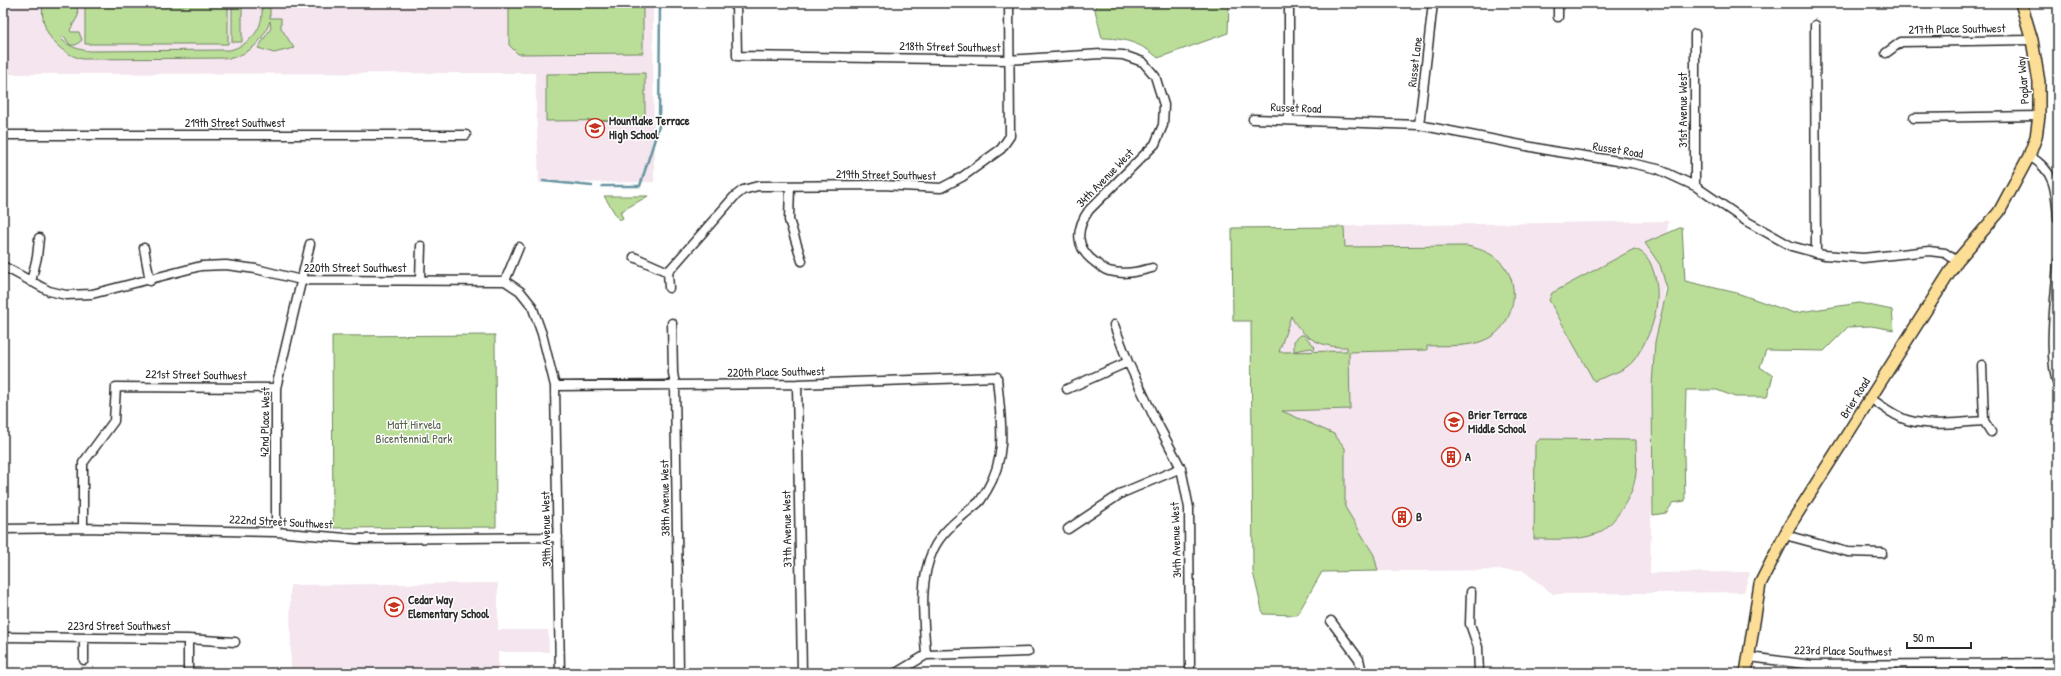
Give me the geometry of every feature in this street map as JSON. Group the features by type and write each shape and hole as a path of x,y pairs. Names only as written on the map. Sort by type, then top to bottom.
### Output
{"main road":[{"name":"Poplar Way","path":"2021,3 2032,40 2039,82 2039,116 2036,137 2029,156"},
{"name":"Brier Road","path":"1746,673 1760,584 1785,535 1957,261 1999,212 2029,156"}],"street":[{"name":"218th Street Southwest","path":"736,3 737,56 1008,60 1101,54 1123,55 1143,62 1155,76"},
{"path":"1008,60 1009,3"},
{"path":"1289,3 1289,120"},
{"name":"Russet Lane","path":"1419,125 1433,3"},
{"path":"1558,3 1558,17"},
{"path":"1815,25 1816,253"},
{"name":"31st Avenue West","path":"1695,34 1695,186"},
{"name":"217th Place Southwest","path":"1886,53 1901,42 2032,40"},
{"name":"219th Street Southwest","path":"668,272 734,197 743,190 758,186 882,185 941,188 962,177 1001,149 1010,136 1008,60"},
{"name":"34th Avenue West","path":"1152,268 1131,273 1107,271 1085,255 1079,236 1081,221 1089,210 1155,144 1163,125 1164,105 1155,76"},
{"path":"1914,118 2039,116"},
{"name":"Russet Road","path":"1253,119 1419,125 1547,151 1658,169 1695,186 1753,224 1791,246 1824,255 1863,258 1929,251 1945,253 1957,261"},
{"name":"219th Street Southwest","path":"3,135 466,135"},
{"path":"2029,156 2041,162 2050,172 2055,193 2058,218"},
{"path":"790,186 789,220 802,261"},
{"path":"31,282 37,257 39,238"},
{"name":"42nd Place West","path":"276,532 276,388 310,244"},
{"path":"420,280 421,246"},
{"path":"519,247 505,281 520,291 532,306 542,334 555,386"},
{"path":"144,248 150,280"},
{"path":"634,257 668,272 670,288"},
{"path":"2058,262 2053,354 2055,375 2058,386"},
{"name":"220th Street Southwest","path":"3,266 49,291 66,295 92,294 201,266 226,265 256,269 302,280 505,281"},
{"name":"38th Avenue West","path":"672,323 673,372 675,385 680,673"},
{"name":"34th Avenue West","path":"1114,325 1128,362 1154,417 1181,468 1189,508 1190,673"},
{"path":"1067,389 1128,362"},
{"path":"1982,365 1984,422 1991,432"},
{"name":"220th Place Southwest","path":"555,386 797,384 998,377 1002,449 995,476 980,501 957,519 933,549 927,568 924,590 926,655"},
{"name":"37th Avenue West","path":"797,384 802,673"},
{"name":"221st Street Southwest","path":"83,528 83,463 114,421 116,386 276,388"},
{"name":"39th Avenue West","path":"555,386 560,673"},
{"path":"1870,398 1891,412 1907,420 1923,422 1984,422"},
{"path":"1068,529 1122,493 1181,468"},
{"name":"222nd Street Southwest","path":"3,529 83,528 276,532 357,539 558,537"},
{"path":"1785,535 1848,552 1882,553"},
{"path":"1471,592 1470,624 1478,647 1479,673"},
{"path":"1331,621 1359,659 1362,673"},
{"name":"223rd Street Southwest","path":"3,637 188,639 235,642"},
{"path":"84,638 84,660"},
{"path":"188,639 188,673"},
{"path":"896,673 926,655 1028,652"},
{"name":"223rd Place Southwest","path":"1749,657 1812,665 2058,663"},
{"path":"2021,664 2021,673"}],"shaded area":[{"name":"Mountlake Terrace High School","path":"3,3 653,3 654,182 539,183 535,73 3,74"},
{"name":"Brier Terrace Middle School","path":"1668,221 1651,523 1650,573 1750,572 1744,592 1553,594 1522,570 1253,572 1251,321 1233,321 1232,228"},
{"name":"Cedar Way Elementary School","path":"498,583 498,630 548,630 549,652 498,652 498,673 291,673 290,585"}],"green space":[{"path":"43,3 77,3 78,16 70,30 71,32 79,32 82,40 76,45 70,45 64,36 61,39 68,44 75,48 90,51 230,50 251,39 256,33 261,19 261,3 270,3 270,18 281,18 281,28 294,48 274,53 258,48 271,28 270,21 264,34 256,45 239,56 232,58 82,59 64,51 51,38 44,22 42,13"},
{"path":"85,3 228,3 228,44 85,44"},
{"path":"232,3 242,3 242,42 232,42"},
{"path":"509,3 643,3 643,53 518,54 509,45"},
{"path":"1096,3 1229,3 1228,33 1158,58 1132,42 1102,38 1095,10"},
{"path":"645,73 645,120 546,121 546,74"},
{"path":"604,196 648,196 620,212 623,218 619,220"},
{"path":"1344,227 1345,247 1467,246 1482,250 1496,258 1510,275 1513,285 1512,306 1509,316 1503,326 1487,339 1473,344 1458,346 1427,346 1427,350 1349,352 1350,409 1282,411 1334,434 1345,448 1345,507 1374,555 1378,571 1322,572 1297,615 1263,614 1253,572 1251,321 1233,321 1232,228","holes":["1291,316 1307,336 1314,340 1329,346 1347,347 1347,351 1279,352"]},
{"path":"1682,227 1685,281 1737,293 1794,313 1859,303 1892,310 1894,330 1871,326 1848,327 1824,351 1766,350 1760,367 1773,376 1767,397 1735,397 1717,390 1686,390 1684,454 1685,501 1673,503 1666,513 1653,515 1652,385 1655,342 1667,289 1660,265 1645,243"},
{"path":"1634,249 1641,252 1646,257 1653,270 1656,281 1657,305 1651,328 1646,340 1630,364 1616,373 1594,381 1549,300 1552,293"},
{"name":"Matt Hirvela Bicentennial Park","path":"495,335 496,527 333,528 332,336"},
{"path":"1301,335 1304,335 1315,347 1314,350 1311,348 1294,351 1294,341"},
{"path":"1540,439 1636,440 1636,473 1632,489 1620,512 1602,531 1582,538 1574,539 1534,539 1535,444"}],"waterway":[{"path":"602,186 640,186 659,126 660,3"},
{"path":"543,181 592,186"}],"place":[{"name":"Mountlake Terrace High School","path":"595,128"},
{"name":"Brier Terrace Middle School","path":"1454,422"},
{"name":"A","path":"1451,457"},
{"name":"B","path":"1402,517"},
{"name":"Cedar Way Elementary School","path":"394,607"}]}
